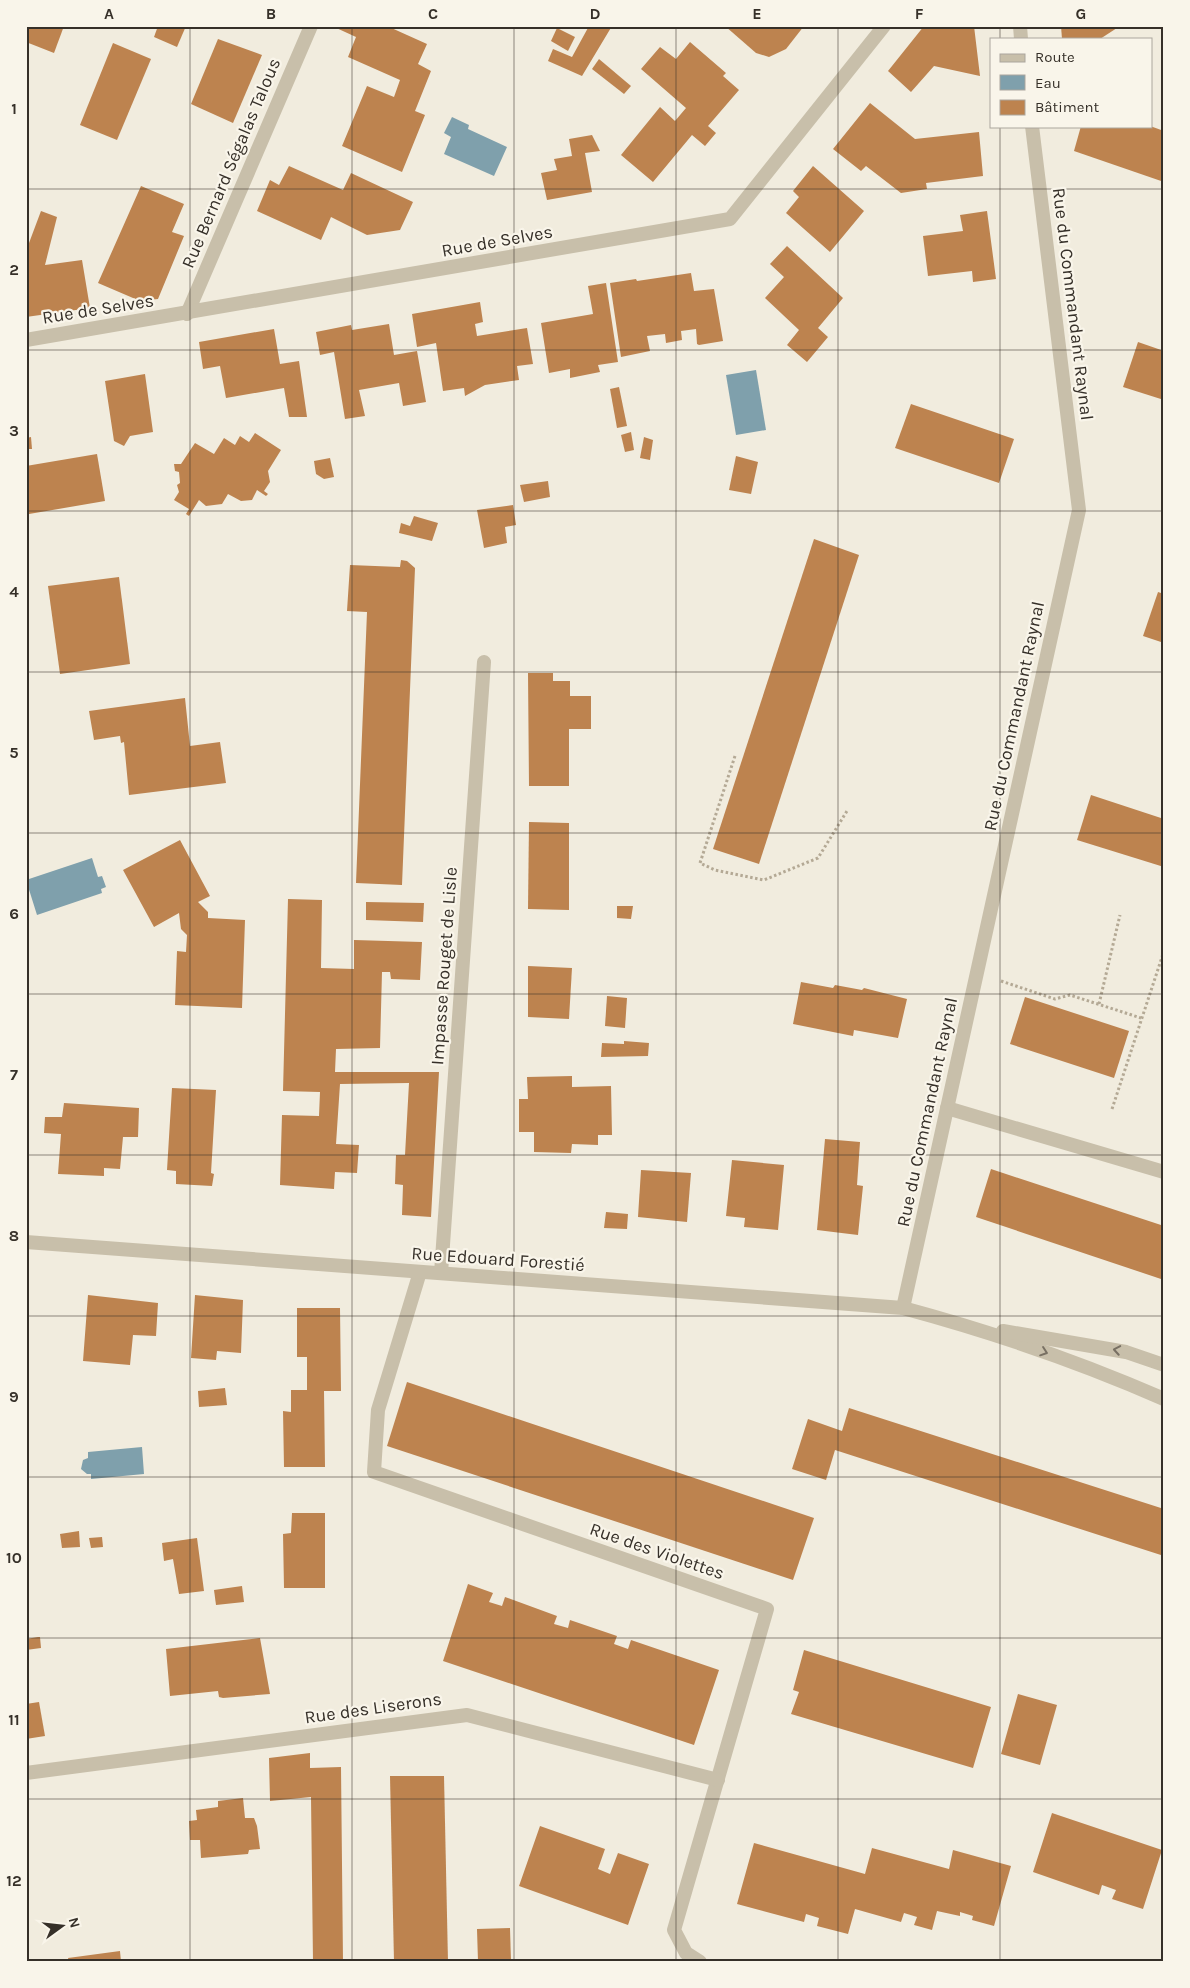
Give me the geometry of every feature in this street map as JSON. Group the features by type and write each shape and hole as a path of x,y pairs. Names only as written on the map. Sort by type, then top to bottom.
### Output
{"street":[{"name":"Rue Bernard Ségalas Talous","path":"187,314 311,26"},
{"name":"Rue de Selves","path":"26,340 187,314 730,219 884,26"},
{"name":"Rue du Commandant Raynal","path":"903,1308 1079,510 1032,128"},
{"name":"Impasse Rouget de Lisle","path":"441,1273 484,662"},
{"path":"947,1108 1164,1172"},
{"name":"Rue Edouard Forestié","path":"26,1242 903,1308 966,1324 1126,1352 1164,1365"},
{"name":"Rue des Violettes","path":"420,1272 378,1410 374,1472 767,1609 674,1930 686,1953 700,1962"},
{"name":"Rue Edouard Forestié","path":"966,1324 1110,1375 1164,1399"},
{"name":"Rue des Liserons","path":"26,1773 466,1715 718,1780"}],"path":[{"path":"735,756 700,863 715,870 764,880 818,858 848,811"},
{"path":"1099,1004 1120,916"},
{"path":"1112,1109 1164,951"},
{"path":"976,973 1055,999 1070,995 1141,1018"}],"water":[{"path":"452,117 469,125 468,129 507,147 494,176 444,154 451,137 444,133"},
{"path":"756,370 766,430 736,435 726,375"},
{"path":"92,858 98,877 102,876 106,887 101,889 102,893 37,915 26,880"},
{"path":"142,1447 144,1474 91,1479 91,1474 87,1474 81,1469 83,1460 88,1458 88,1452"}],"building":[{"path":"26,26 64,26 54,53 26,42"},
{"path":"158,26 186,26 177,47 154,37"},
{"path":"332,26 387,26 427,44 418,64 431,71 415,111 425,115 402,172 342,146 367,86 394,97 400,80 348,57 356,37"},
{"path":"589,26 612,26 582,76 548,61 553,49 572,57"},
{"path":"725,26 804,26 786,49 769,57 756,53"},
{"path":"924,26 974,26 980,76 934,66 911,92 888,71"},
{"path":"1061,26 1120,26 1102,38 1062,38"},
{"path":"557,28 575,37 568,51 551,41"},
{"path":"218,39 262,55 233,123 191,104"},
{"path":"690,42 726,73 723,76 739,90 708,126 716,133 705,146 692,135 653,182 621,155 660,107 675,121 686,108 641,69 660,47 676,59"},
{"path":"113,43 151,59 117,140 80,125"},
{"path":"599,59 631,86 624,94 592,69"},
{"path":"870,103 915,139 979,132 983,176 926,183 927,189 901,193 866,166 861,171 833,149"},
{"path":"1152,127 1164,131 1164,182 1074,151 1080,128"},
{"path":"592,135 600,151 585,153 592,192 547,200 541,173 557,170 554,159 572,156 569,139"},
{"path":"289,166 343,190 351,173 413,202 400,230 367,235 331,217 321,240 257,211 270,180 279,185"},
{"path":"813,166 864,211 830,252 786,213 799,197 793,191"},
{"path":"141,186 184,204 172,232 184,236 158,299 140,301 98,283"},
{"path":"41,211 57,217 45,265 82,260 90,308 26,317 26,252 29,254 29,243"},
{"path":"987,211 996,279 973,282 972,271 928,276 923,236 963,231 960,215"},
{"path":"787,246 843,298 818,328 828,337 807,362 787,345 799,330 765,298 784,277 770,264"},
{"path":"691,273 694,291 714,289 723,341 699,345 697,344 696,329 681,331 682,340 666,343 665,334 647,336 650,351 621,357 610,283"},
{"path":"606,283 618,362 598,365 600,372 570,378 570,369 549,373 541,323 593,314 588,286"},
{"path":"480,302 483,322 475,324 477,336 527,328 533,364 517,366 519,380 485,385 465,396 464,388 443,391 436,343 417,347 412,314"},
{"path":"389,324 394,355 417,351 426,402 403,406 399,383 359,390 365,416 345,419 334,352 320,355 316,332 351,325 352,330"},
{"path":"274,329 280,364 299,361 307,417 289,417 284,388 226,398 220,366 203,369 199,342"},
{"path":"1138,342 1164,351 1164,400 1123,387"},
{"path":"145,374 153,432 130,436 124,446 114,441 105,381"},
{"path":"619,387 627,426 617,428 610,389"},
{"path":"911,404 1014,439 999,483 895,448"},
{"path":"631,432 634,450 625,452 621,435"},
{"path":"255,433 281,450 268,471 270,482 264,491 268,494 266,496 257,490 252,500 241,501 228,494 222,504 206,506 199,500 189,516 186,514 189,509 174,500 179,492 177,485 180,483 179,472 175,471 174,464 181,464 195,443 214,454 224,438 235,445 240,436 249,442"},
{"path":"31,437 32,449 26,449 26,438"},
{"path":"644,437 653,440 650,460 640,458"},
{"path":"97,454 105,501 29,514 26,498 26,466"},
{"path":"736,456 758,462 751,494 729,490"},
{"path":"330,458 334,477 324,479 316,474 314,461"},
{"path":"548,481 550,497 524,502 520,485"},
{"path":"513,505 516,525 505,527 507,543 484,548 477,510"},
{"path":"414,516 438,523 432,541 399,533 401,523 410,526"},
{"path":"814,539 859,555 759,864 713,849"},
{"path":"401,560 407,561 415,568 402,885 356,883 367,612 347,611 350,565 400,567"},
{"path":"119,577 130,664 60,674 48,586"},
{"path":"1158,592 1164,594 1164,643 1143,636"},
{"path":"528,673 553,673 553,681 570,681 570,696 591,696 591,729 569,729 569,786 529,786"},
{"path":"185,698 190,746 220,742 226,783 129,795 124,742 121,743 120,736 94,740 89,711"},
{"path":"1091,795 1164,819 1164,867 1077,840"},
{"path":"529,822 569,823 569,910 528,909"},
{"path":"180,840 210,896 198,902 208,912 208,918 245,920 242,1008 175,1005 177,951 186,952 187,935 181,929 179,913 154,927 123,870"},
{"path":"288,899 322,900 321,968 354,969 354,940 422,942 420,980 391,979 390,972 382,972 380,1048 336,1049 335,1072 439,1072 431,1217 402,1215 403,1185 395,1184 396,1155 405,1155 409,1083 340,1084 336,1144 359,1145 357,1173 335,1172 334,1189 280,1185 282,1115 319,1116 320,1092 283,1091"},
{"path":"366,902 424,903 423,922 366,920"},
{"path":"617,906 633,906 631,919 617,918"},
{"path":"528,966 572,968 569,1019 528,1017"},
{"path":"801,982 833,988 835,985 862,990 864,988 907,999 898,1038 854,1030 853,1036 793,1024"},
{"path":"607,996 627,998 625,1028 605,1026"},
{"path":"1025,997 1129,1031 1114,1078 1010,1044"},
{"path":"624,1041 649,1043 648,1056 601,1057 602,1043 624,1044"},
{"path":"572,1076 572,1087 611,1086 612,1135 598,1135 598,1145 572,1144 571,1153 534,1152 534,1132 519,1132 519,1099 528,1099 527,1077"},
{"path":"172,1088 216,1090 211,1173 214,1174 212,1186 176,1184 176,1171 167,1170"},
{"path":"64,1103 139,1108 138,1137 123,1137 120,1169 104,1168 104,1176 58,1174 61,1134 44,1133 45,1117 62,1117"},
{"path":"825,1139 860,1142 857,1185 863,1186 858,1235 817,1230"},
{"path":"732,1160 784,1165 778,1230 744,1227 745,1218 726,1216"},
{"path":"991,1169 1164,1226 1164,1280 976,1217"},
{"path":"641,1170 691,1173 687,1222 638,1217"},
{"path":"606,1212 628,1214 627,1229 604,1228"},
{"path":"88,1295 158,1303 156,1336 133,1335 130,1365 83,1361"},
{"path":"195,1295 243,1300 241,1353 217,1351 216,1360 191,1358"},
{"path":"297,1308 340,1308 341,1391 324,1391 325,1467 284,1467 283,1411 291,1412 291,1390 307,1390 307,1357 297,1357"},
{"path":"407,1382 814,1518 793,1580 387,1446"},
{"path":"225,1388 227,1405 199,1407 198,1391"},
{"path":"849,1408 1164,1509 1164,1556 835,1450 826,1480 792,1469 808,1419 842,1431"},
{"path":"292,1513 325,1513 325,1588 284,1588 283,1534 291,1533"},
{"path":"79,1531 80,1547 62,1548 60,1534"},
{"path":"102,1537 103,1547 91,1548 89,1538"},
{"path":"197,1538 204,1591 179,1594 173,1559 164,1561 162,1543"},
{"path":"468,1584 493,1593 489,1602 502,1606 505,1597 557,1616 554,1624 568,1628 570,1620 617,1636 614,1644 628,1649 631,1640 719,1670 694,1745 443,1661"},
{"path":"242,1586 244,1602 216,1605 214,1590"},
{"path":"40,1637 41,1648 26,1650 26,1639"},
{"path":"260,1638 270,1694 223,1698 219,1697 218,1691 170,1696 166,1649"},
{"path":"804,1650 991,1707 973,1768 791,1714 799,1692 793,1690"},
{"path":"1018,1694 1057,1705 1040,1765 1001,1754"},
{"path":"39,1702 45,1736 26,1739 26,1704"},
{"path":"310,1753 310,1768 341,1767 343,1962 313,1962 311,1797 270,1801 269,1758"},
{"path":"390,1776 444,1776 448,1962 394,1962"},
{"path":"243,1798 245,1818 254,1818 257,1826 260,1849 249,1850 248,1854 201,1858 200,1840 190,1840 189,1821 197,1820 196,1810 218,1807 218,1801"},
{"path":"1052,1813 1162,1850 1143,1909 1112,1899 1116,1890 1102,1885 1099,1895 1033,1872"},
{"path":"540,1826 605,1849 598,1869 610,1874 618,1853 649,1864 628,1925 519,1886"},
{"path":"754,1843 865,1874 872,1848 949,1869 953,1850 1011,1866 994,1926 972,1920 973,1916 960,1912 960,1916 937,1911 932,1930 914,1925 917,1917 904,1913 901,1922 855,1909 848,1934 817,1926 819,1918 806,1914 804,1922 737,1904"},
{"path":"510,1928 511,1962 478,1962 477,1929"},
{"path":"120,1951 121,1962 69,1962 68,1958"}]}
